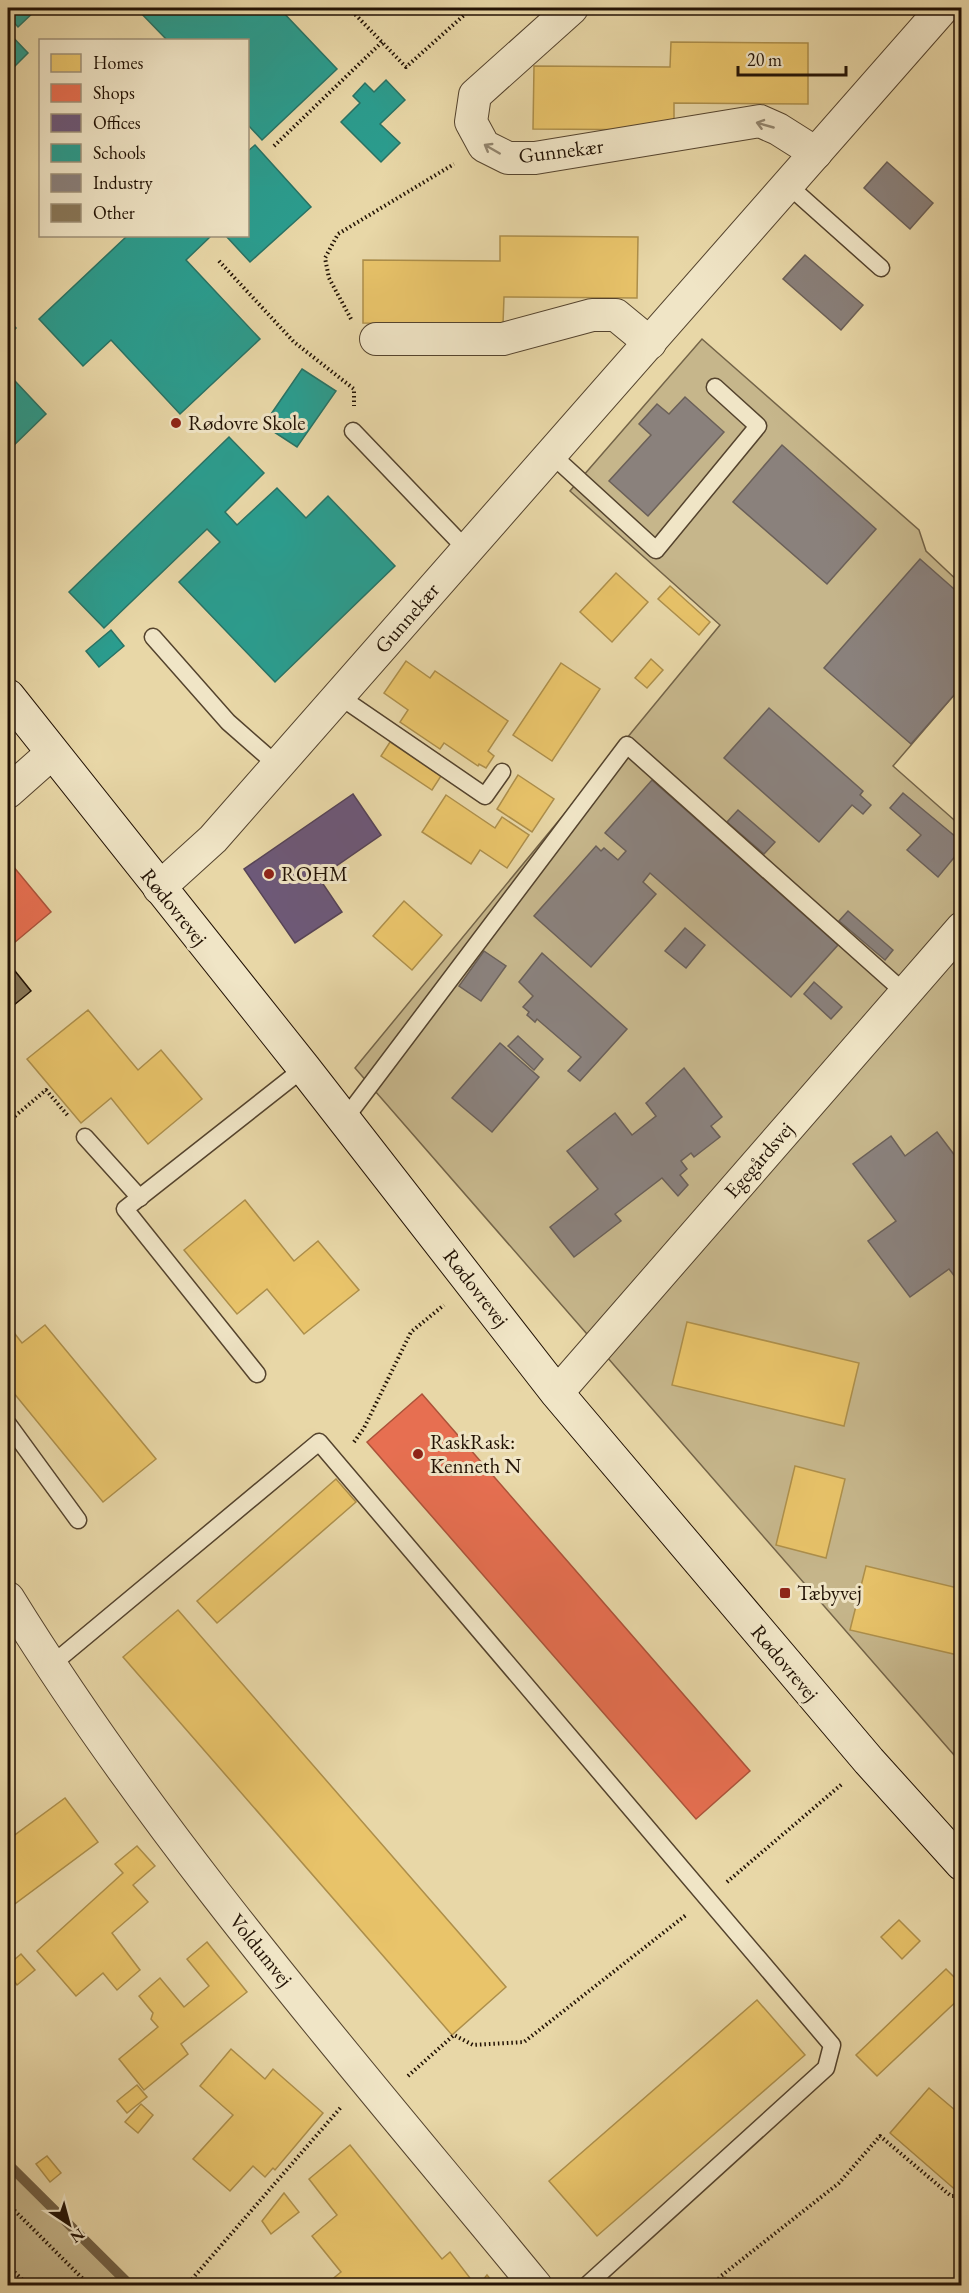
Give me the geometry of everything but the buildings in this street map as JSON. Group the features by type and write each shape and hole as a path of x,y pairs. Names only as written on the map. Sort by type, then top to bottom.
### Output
{"street":[{"path":"484,146 471,122 475,95 572,8"},
{"name":"Gunnekær","path":"159,888 213,839 943,8"},
{"name":"Gunnekær","path":"484,146 508,158 535,158 760,121 778,129 816,153"},
{"path":"376,339 503,339 592,315 616,315 650,343"},
{"name":"Rødovrevej","path":"8,696 304,1068 557,1393 869,1761 962,1864"},
{"path":"8,792 52,753"},
{"name":"Egegårdsvej","path":"557,1393 962,928"},
{"name":"Voldumvej","path":"8,1598 50,1666 198,1870 536,2286"}],"lane":[{"path":"788,185 881,268"},
{"path":"552,455 656,550 758,426 715,387"},
{"path":"353,431 467,550"},
{"path":"153,637 228,722 277,765"},
{"path":"339,696 485,796 502,772"},
{"path":"344,1120 627,745 904,992"},
{"path":"257,1374 125,1209 304,1068"},
{"path":"85,1137 140,1198"},
{"path":"8,1424 78,1520"},
{"path":"50,1666 319,1442 706,1900 832,2045 826,2068 586,2286"}],"path":[{"path":"349,8 406,67 472,8"},
{"path":"274,146 382,42"},
{"path":"376,339 354,325 329,278 325,258 338,234 484,146"},
{"path":"219,261 294,342 354,389 353,431"},
{"path":"8,1122 46,1090 85,1137"},
{"path":"338,1464 364,1428 411,1332 471,1282"},
{"path":"186,2286 374,2088 454,2035 473,2045 524,2042 706,1900 869,1761"},
{"path":"713,2286 721,2276 839,2183 880,2136 951,2196 962,2196"},
{"path":"8,2204 90,2286"},
{"path":"8,2266 29,2286"}],"shaded area":[{"path":"702,339 919,530 926,551 961,584 961,687 893,766 961,826 961,1763 355,1068 720,625 570,491"},
{"path":"8,2164 124,2285 8,2285"}],"waterway":[{"path":"8,2164 131,2286"}],"place":[{"name":"Rødovre Skole","path":"176,423"},
{"name":"ROHM","path":"269,874"},
{"name":"RaskRask: Kenneth N","path":"418,1454"},
{"name":"Tæbyvej","path":"785,1593"}]}
